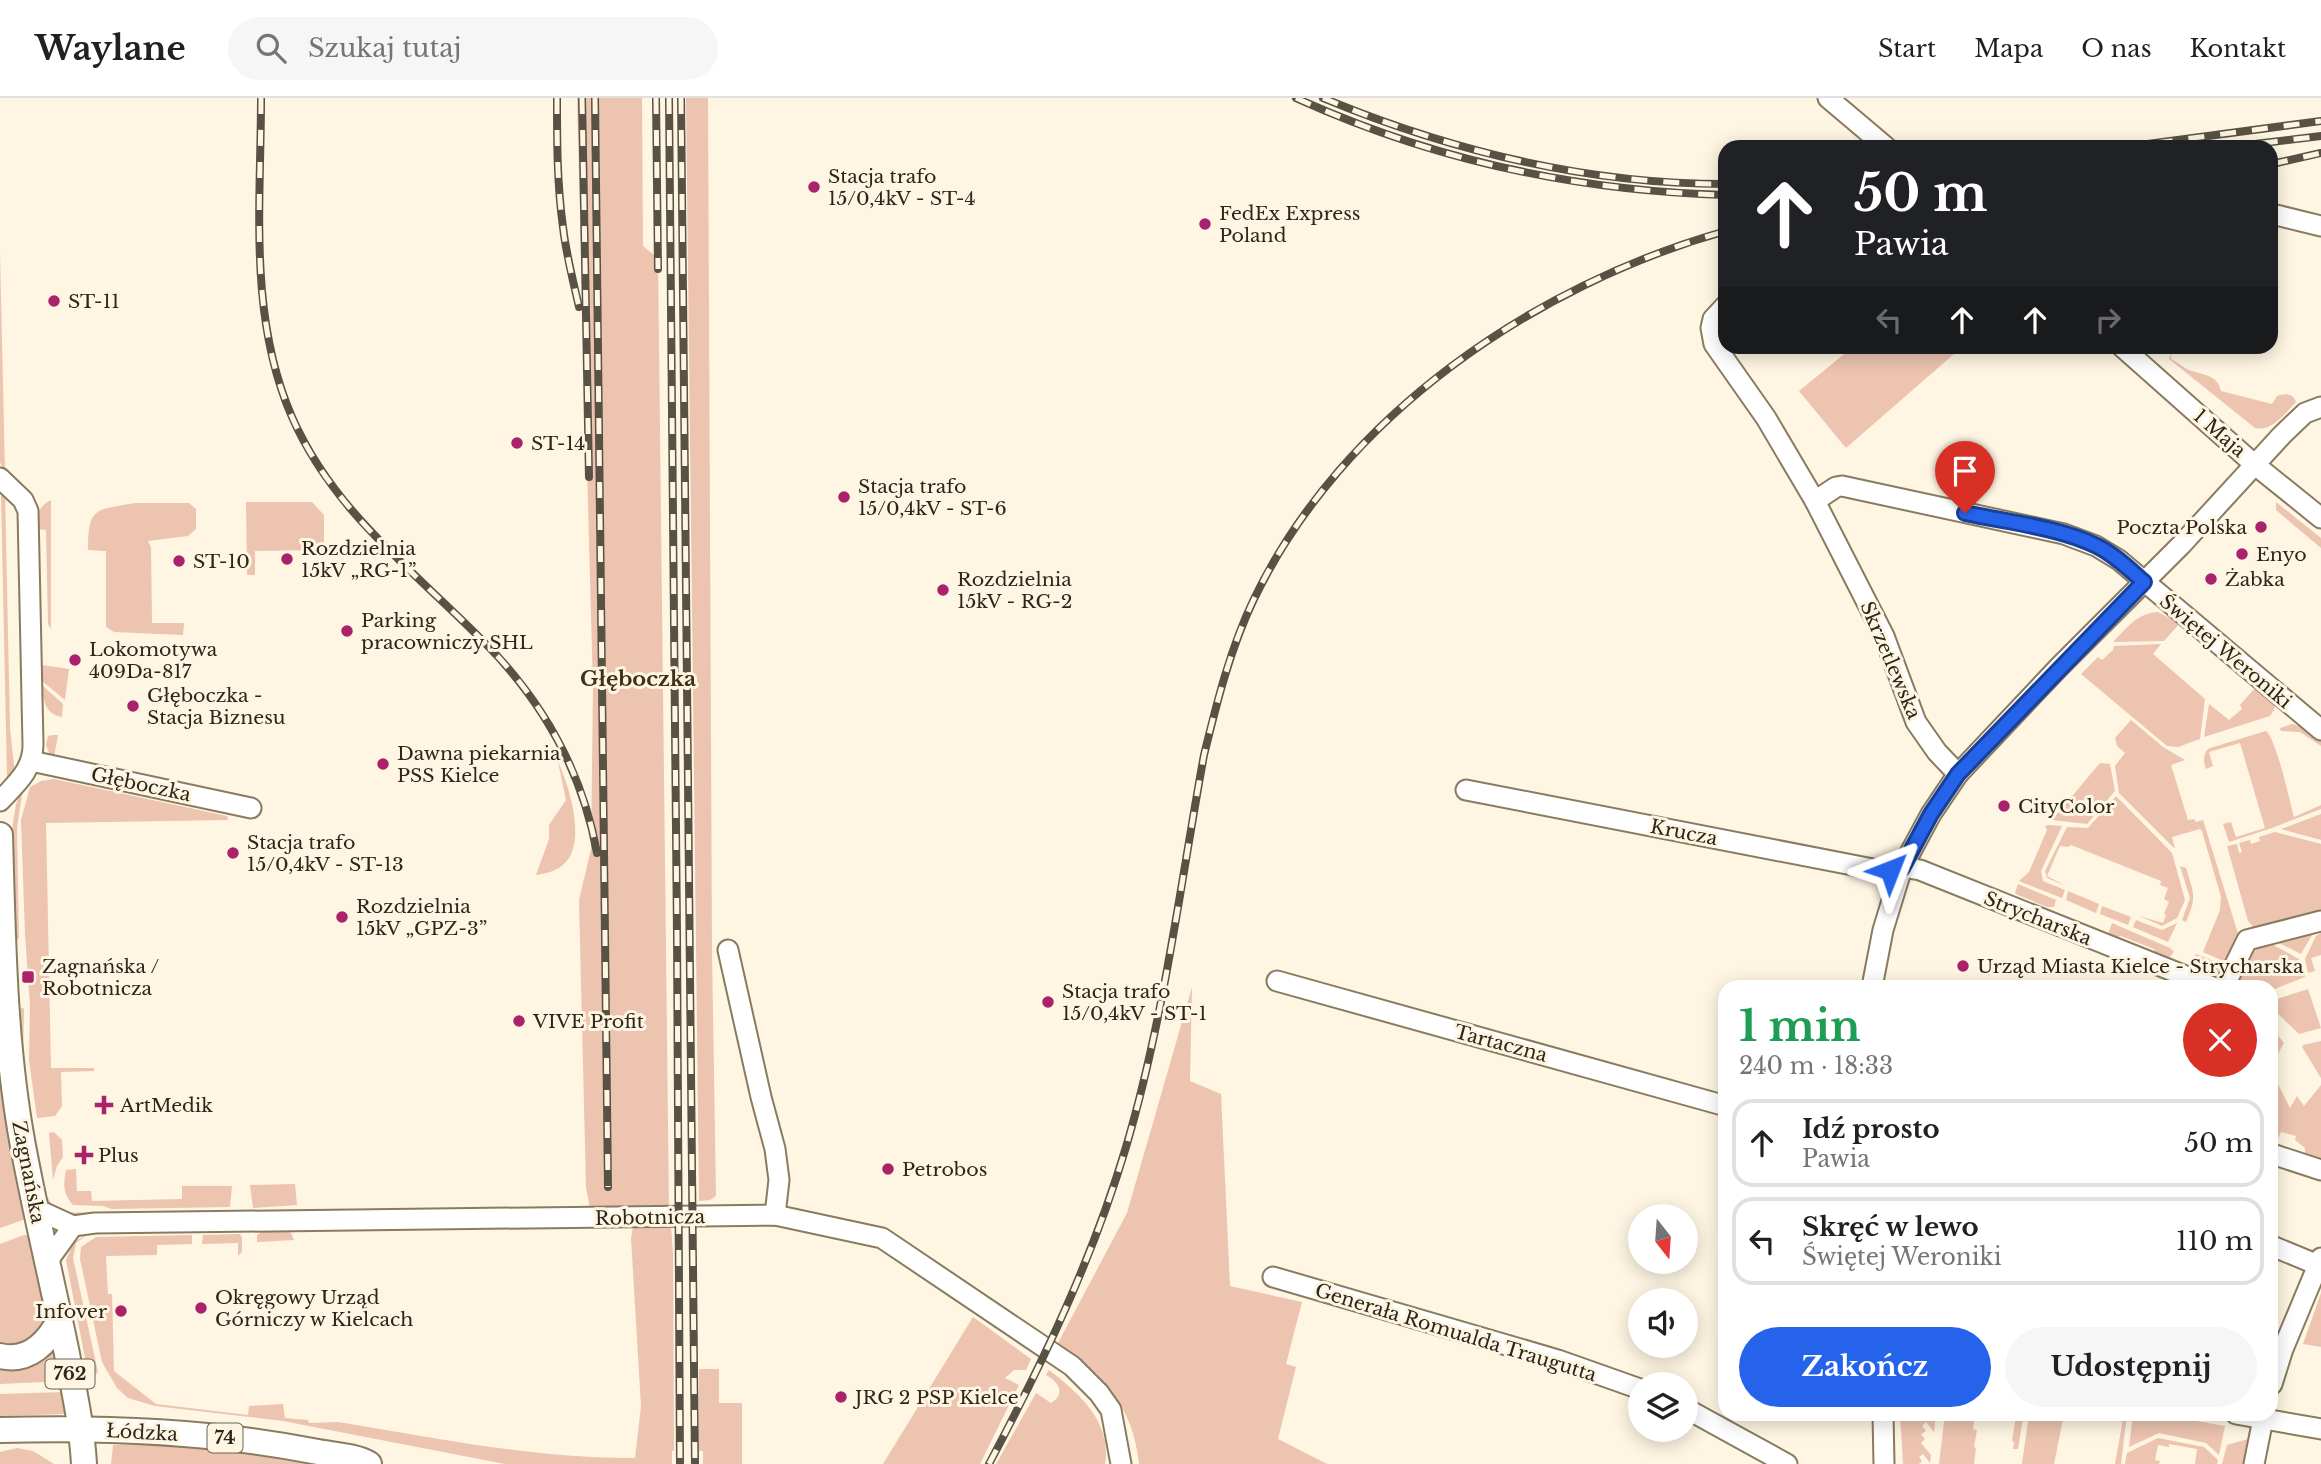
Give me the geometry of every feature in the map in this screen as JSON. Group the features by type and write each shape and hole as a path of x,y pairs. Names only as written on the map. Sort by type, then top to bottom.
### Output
{"main road":[{"name":"Zagnańska","path":"0,835 6,1013 13,1085 60,1319 84,1464"},
{"name":"762","path":"0,1356 25,1356 34,1351 52,1335 60,1319"},
{"name":"74","path":"0,1430 79,1429"},
{"name":"Łódzka","path":"79,1429 162,1432 232,1439 299,1448 369,1463"}],"street":[{"path":"1828,98 1878,140"},
{"path":"2278,215 2321,226"},
{"name":"Skrzetlewska","path":"1718,313 1711,328 1718,350"},
{"name":"Skrzetlewska","path":"1721,354 1766,418 1815,501 1884,636 1916,722 1937,752 1958,774"},
{"name":"1 Maja","path":"2129,354 2254,464 2321,518"},
{"path":"1873,980 1883,930 1902,868 1931,814 1958,774 2234,489 2254,464 2305,413 2321,407"},
{"path":"0,478 23,500 28,511 33,745 32,761 25,774 0,801"},
{"name":"Świętej Weroniki","path":"1815,501 1836,486 1842,486 2063,534 2096,546 2119,560 2321,730"},
{"name":"Głęboczka","path":"32,761 251,808"},
{"name":"Krucza","path":"1466,790 1878,870 1902,868"},
{"name":"Strycharska","path":"1902,868 1920,870 2195,980"},
{"path":"2227,980 2247,940 2321,921"},
{"path":"728,950 775,1149 779,1180 775,1215"},
{"name":"Tartaczna","path":"1277,981 1718,1104"},
{"path":"2278,1156 2321,1170"},
{"name":"Robotnicza","path":"36,1209 73,1226 95,1223 775,1215 882,1238 1072,1366 1099,1393 1111,1410 1121,1464"},
{"path":"47,1262 73,1226"},
{"path":"2278,1248 2320,1261 2278,1365"},
{"name":"Generała Romualda Traugutta","path":"1273,1277 1558,1360 1628,1385"},
{"path":"1698,1415 1787,1464"},
{"path":"2278,1419 2321,1429"},
{"path":"1883,1421 1884,1464"},
{"path":"2254,1464 2263,1421"}],"shaded area":[{"path":"577,98 642,98 643,246 658,258 669,1211 590,1209 586,1187 579,900 591,849 593,688"},
{"path":"686,98 708,98 712,953 716,1196 710,1200 699,1201"},
{"path":"0,252 5,474 0,462"},
{"path":"1844,354 1954,354 1846,448 1799,391"},
{"path":"2172,354 2171,359 2187,369 2212,378 2221,391 2272,404 2277,396 2288,394 2296,402 2272,425 2255,428 2169,359"},
{"path":"5,490 10,728 15,775 9,778 1,496"},
{"path":"51,500 51,629 48,624 46,530 37,529 37,524 41,509"},
{"path":"246,502 312,502 324,515 324,542 316,550 255,551 255,575 247,575"},
{"path":"2276,502 2321,538 2321,548 2276,510"},
{"path":"135,503 189,503 196,509 196,529 188,536 148,541 151,547 152,623 184,623 183,635 114,632 106,627 106,551 88,550 90,525 97,513 103,509"},
{"path":"2158,612 2180,623 2164,641 2113,642 2138,618"},
{"path":"2161,644 2153,654 2205,699 2200,739 2178,747 2167,746 2081,674 2098,657 2102,660 2114,646"},
{"path":"42,665 69,669 65,700 42,681"},
{"path":"43,686 63,704 62,717 52,713 46,706"},
{"path":"2256,687 2275,703 2270,716 2204,737 2209,704 2229,720 2242,709 2240,705"},
{"path":"2131,720 2163,747 2185,760 2171,765 2188,820 2203,820 2239,937 2228,963 2203,952 2220,910 2221,897 2202,831 2200,829 2172,837 2175,849 2119,793 2115,766 2125,753 2117,746 2115,738"},
{"path":"2292,724 2303,727 2321,741 2321,746 2300,732 2281,731 2280,728"},
{"path":"2266,731 2278,758 2294,817 2321,805 2321,809 2229,842 2223,824 2231,822 2236,837 2265,828 2240,743 2209,752 2213,766 2206,769 2205,754 2210,748"},
{"path":"58,735 54,757 50,756 46,745 48,736"},
{"path":"558,762 573,810 573,848 569,858 558,868 536,875 549,839 549,825 566,800"},
{"path":"2100,763 2110,764 2115,791 2087,824 2052,820"},
{"path":"54,779 227,816 228,820 46,823 51,1068 94,1068 94,1071 61,1072 62,1106 55,1116 37,1118 29,1060 30,1006 21,820 30,787 41,781"},
{"path":"23,788 17,828 19,938 15,942 13,819"},
{"path":"2116,796 2172,853 2185,900 2177,918 2162,926 2139,916 2163,923 2169,902 2164,899 2168,888 2160,885 2161,881 2071,845 2060,846 2047,876 2066,886 2047,878 2045,871 2067,827 2088,828"},
{"path":"2321,814 2321,840 2281,829"},
{"path":"2047,825 2062,826 2041,871 2043,881 2065,890 2062,898 2019,881 2029,872"},
{"path":"2275,832 2321,844 2321,916 2256,930 2248,921 2227,846 2237,844 2239,853 2242,852 2239,843 2250,840 2251,844 2260,841 2259,837"},
{"path":"2180,866 2186,868 2193,895 2186,922 2182,920 2190,898"},
{"path":"2018,884 2056,900 2054,907 2047,907 2018,895 2015,893"},
{"path":"2068,891 2099,904 2096,913 2066,900"},
{"path":"2102,906 2131,917 2128,925 2100,914"},
{"path":"2136,920 2162,930 2177,923 2168,942 2133,927"},
{"path":"2112,923 2174,952 2168,959 2157,957 2154,949 2121,936 2114,938 2108,935"},
{"path":"2315,930 2301,954 2273,940"},
{"path":"2321,933 2321,955 2311,958 2315,971 2308,973 2305,959 2316,936"},
{"path":"2268,942 2299,959 2305,977 2278,988 2278,980 2237,980 2246,960"},
{"path":"2196,954 2226,966 2219,978 2204,975 2209,964 2197,959 2192,970 2190,969"},
{"path":"1192,987 1190,1081 1221,1094 1230,1286 1302,1302 1286,1364 1296,1367 1278,1439 1327,1464 1139,1464 1136,1443 1123,1408 1102,1380 1058,1343 1127,1213"},
{"path":"2308,989 2321,1028 2299,1034 2278,1014 2280,998"},
{"path":"21,1007 24,1009 23,1054 26,1086 47,1196 60,1210 90,1212 91,1216 76,1216 55,1210 42,1193 20,1054"},
{"path":"2278,1036 2284,1043 2278,1054"},
{"path":"2321,1041 2321,1078 2302,1047"},
{"path":"0,1048 29,1218 0,1228"},
{"path":"2278,1084 2290,1108 2297,1096 2304,1106 2321,1085 2321,1167 2305,1156 2305,1148 2295,1140 2296,1136 2281,1132 2278,1138"},
{"path":"54,1132 62,1140 63,1157 53,1180 49,1133"},
{"path":"76,1169 77,1191 91,1191 92,1201 182,1199 182,1186 232,1186 230,1207 112,1209 73,1205 66,1193 64,1180 66,1170"},
{"path":"295,1184 297,1205 253,1208 250,1185"},
{"path":"671,1226 672,1464 505,1464 283,1421 155,1406 128,1398 117,1388 102,1362 80,1259 81,1247 96,1237 192,1235 192,1244 157,1245 157,1255 106,1256 108,1294 112,1294 114,1371 156,1404 248,1415 249,1406 283,1404 285,1418 308,1420 309,1423 338,1422 523,1451 635,1458 641,1406 631,1238 633,1227"},
{"path":"91,1232 76,1243 73,1258 98,1372 92,1378 86,1363 66,1260 73,1243"},
{"path":"262,1232 288,1232 294,1240 257,1242 257,1235"},
{"path":"240,1234 242,1252 238,1256 238,1243 202,1244 203,1235"},
{"path":"24,1235 32,1235 48,1311 46,1324 35,1342 0,1348 0,1244"},
{"path":"2321,1293 2321,1347 2303,1344"},
{"path":"973,1317 1031,1359 1026,1370 1014,1370 1005,1378 1019,1385 980,1464 883,1464"},
{"path":"53,1344 63,1381 0,1384 0,1364"},
{"path":"699,1369 719,1369 719,1403 742,1403 742,1464 703,1464 703,1451 699,1451"},
{"path":"1049,1370 1071,1388 1091,1410 1103,1435 1105,1464 996,1464 1036,1393 1051,1403 1056,1400 1059,1388 1046,1375"},
{"path":"64,1392 66,1413 0,1416 0,1394"},
{"path":"1900,1421 1935,1421 1934,1432 1926,1422 1922,1426 1926,1431 1921,1434 1925,1439 1921,1443 1931,1455 1930,1463 1923,1454 1919,1457 1922,1461 1919,1464 1903,1464"},
{"path":"1944,1421 1974,1421 1973,1429 1977,1430 1974,1464 1939,1464"},
{"path":"2015,1421 2023,1421 2018,1449 2013,1449"},
{"path":"2028,1421 2063,1421 2054,1464 2022,1464"},
{"path":"2123,1421 2126,1421 2121,1464 2115,1464"},
{"path":"2132,1421 2196,1421 2225,1426 2219,1455 2206,1443 2159,1433 2129,1447"},
{"path":"2158,1438 2204,1447 2218,1460 2217,1464 2195,1464 2197,1449 2169,1444 2169,1447 2158,1445 2155,1460 2160,1461 2159,1464 2125,1464 2127,1453"},
{"path":"2248,1439 2243,1464 2222,1464 2227,1445"},
{"path":"187,1444 333,1464 111,1464 113,1445"},
{"path":"17,1448 33,1451 54,1464 0,1464 0,1452"}],"railway":[{"path":"261,98 259,219 263,300 278,379 292,417 309,451 352,510 377,538 483,641 524,687 570,765 590,822 597,853"},
{"path":"557,98 561,211 579,307"},
{"path":"582,98 589,477"},
{"path":"595,98 608,1187"},
{"path":"656,98 658,269"},
{"path":"669,98 680,1464"},
{"path":"681,98 695,1464"},
{"path":"1296,98 1400,139 1506,168 1615,187 1718,195"},
{"path":"1323,98 1420,134 1520,161 1622,178 1718,184"},
{"path":"2178,140 2321,121"},
{"path":"2278,141 2321,136"},
{"path":"2278,163 2321,153"},
{"path":"989,1464 1065,1309 1113,1188 1151,1050 1204,755 1219,696 1245,618 1292,533 1338,472 1391,416 1451,367 1515,323 1584,286 1654,255 1718,234"}],"place":[{"name":"Stacja trafo 15/0,4kV - ST-4","path":"814,187"},
{"name":"FedEx Express Poland","path":"1205,224"},
{"name":"ST-11","path":"54,301"},
{"name":"ST-14","path":"517,443"},
{"name":"Stacja trafo 15/0,4kV - ST-6","path":"844,497"},
{"name":"Poczta Polska","path":"2261,527"},
{"name":"Enyo","path":"2242,554"},
{"name":"Rozdzielnia 15kV „RG-1”","path":"287,559"},
{"name":"ST-10","path":"179,561"},
{"name":"Żabka","path":"2211,579"},
{"name":"Rozdzielnia 15kV - RG-2","path":"943,590"},
{"name":"Parking pracowniczy SHL","path":"347,631"},
{"name":"Lokomotywa 409Da-817","path":"75,660"},
{"name":"Głęboczka - Stacja Biznesu","path":"133,706"},
{"name":"Dawna piekarnia PSS Kielce","path":"383,764"},
{"name":"CityColor","path":"2004,806"},
{"name":"Stacja trafo 15/0,4kV - ST-13","path":"233,853"},
{"name":"Rozdzielnia 15kV „GPZ-3”","path":"342,917"},
{"name":"Urząd Miasta Kielce - Strycharska","path":"1963,966"},
{"name":"Zagnańska / Robotnicza","path":"28,977"},
{"name":"Stacja trafo 15/0,4kV - ST-1","path":"1048,1002"},
{"name":"VIVE Profit","path":"519,1021"},
{"name":"ArtMedik","path":"104,1105"},
{"name":"Plus","path":"84,1155"},
{"name":"Petrobos","path":"888,1169"},
{"name":"Okręgowy Urząd Górniczy w Kielcach","path":"201,1308"},
{"name":"Infover","path":"121,1311"},
{"name":"JRG 2 PSP Kielce","path":"841,1397"}],"district":[{"name":"Głęboczka","path":"638,679"}],"route":[{"path":"1890,870 1902,868 1931,814 1958,774 2144,582 2119,560 2096,546 2063,534 1965,513"}]}
